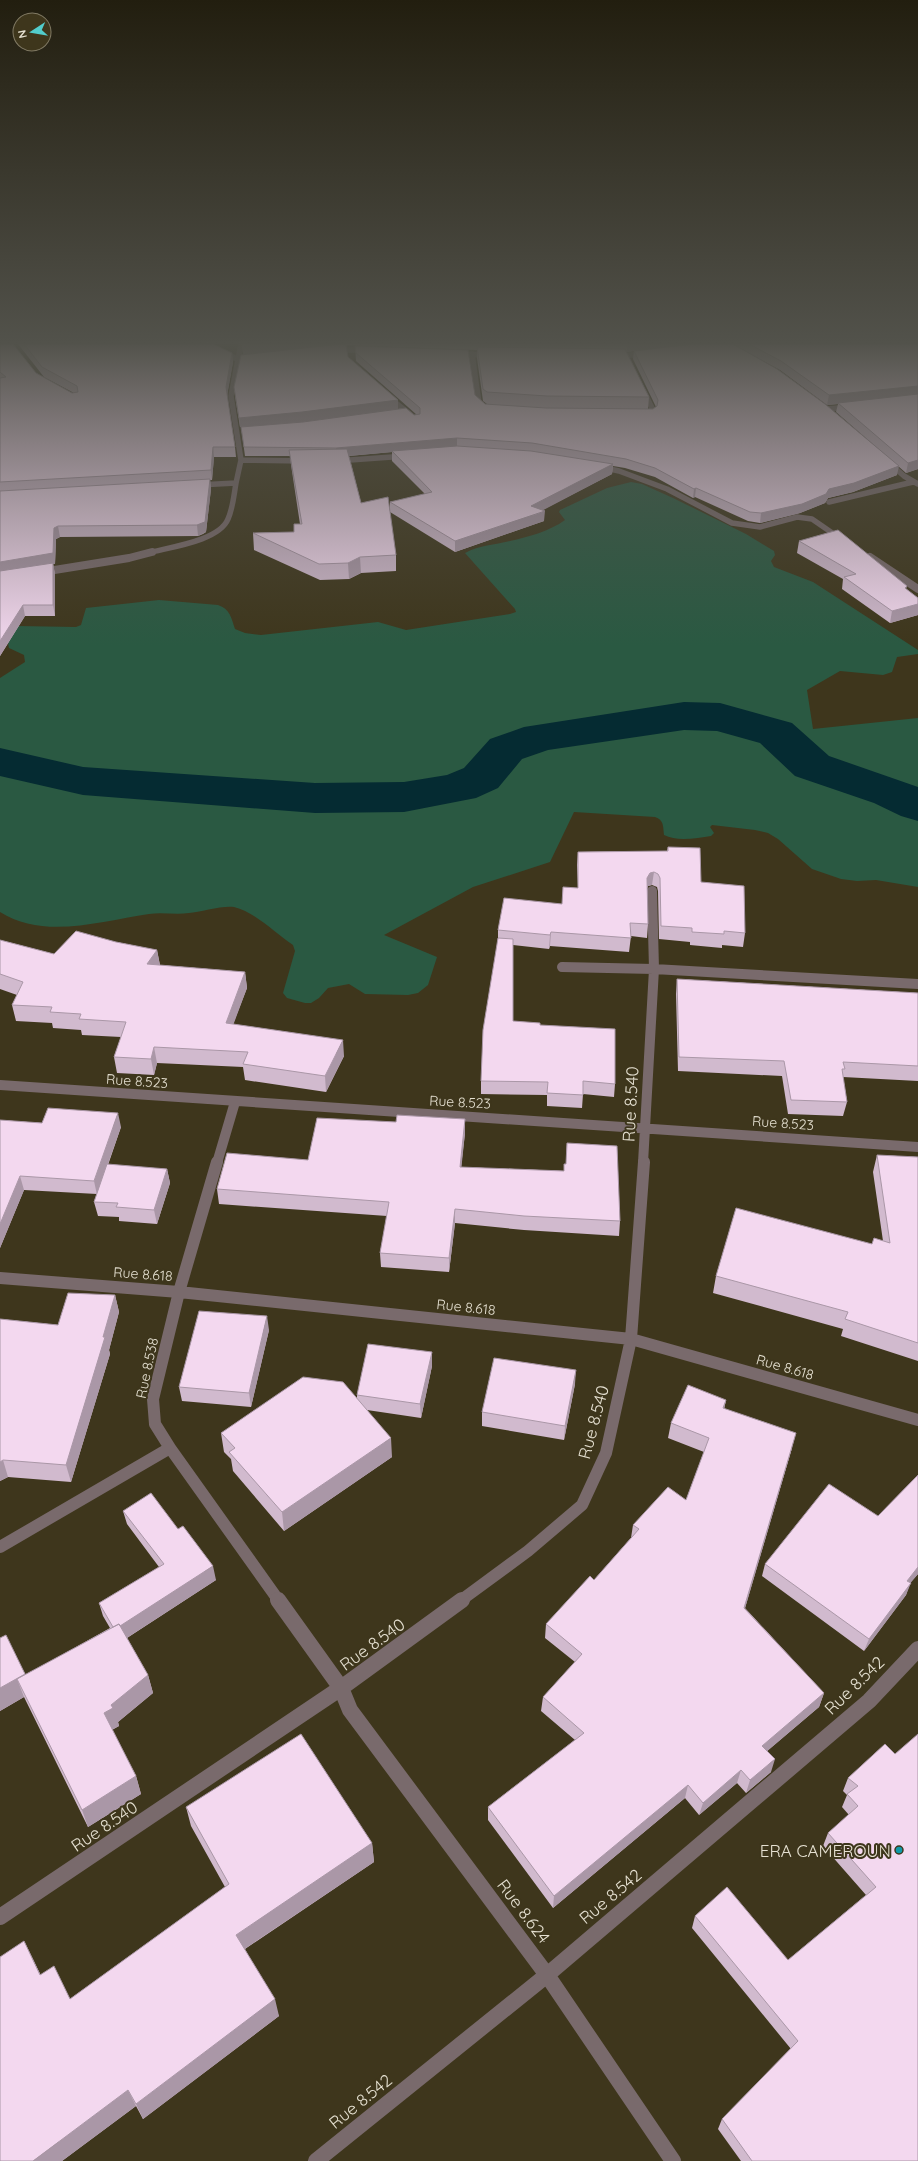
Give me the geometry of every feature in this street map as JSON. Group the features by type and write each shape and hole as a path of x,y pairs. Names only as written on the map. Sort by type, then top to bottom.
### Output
{"street":[{"path":"33,574 129,558 206,538 218,532 228,520 241,460 239,445"},
{"path":"329,461 410,456"},
{"path":"880,456 915,483"},
{"path":"241,460 314,461"},
{"path":"596,466 619,471 667,489 732,523 760,527 797,518 812,519 845,541"},
{"path":"188,486 236,483"},
{"path":"829,502 915,483"},
{"path":"865,554 918,589"},
{"name":"Rue 8.540","path":"0,1917 341,1688 528,1551 582,1505 606,1453 631,1339 646,1127 654,969 652,891"},
{"path":"562,967 654,969 918,984"},
{"name":"Rue 8.523","path":"0,1085 235,1102 646,1127 918,1147"},
{"name":"Rue 8.538","path":"235,1102 179,1292 153,1399 156,1424 170,1448 341,1688"},
{"name":"Rue 8.618","path":"0,1278 179,1292 631,1339 918,1420"},
{"path":"0,1547 170,1448"},
{"name":"Rue 8.542","path":"316,2161 547,1975 869,1701 918,1649"},
{"name":"Rue 8.624","path":"341,1688 350,1710 547,1975 673,2161"}],"green space":[{"path":"631,482 642,484 673,498 746,534 774,551 775,555 771,561 774,567 813,582 918,650 918,654 897,657 892,672 883,675 840,671 807,690 813,729 918,718 918,887 876,880 857,881 841,879 812,869 778,839 768,833 755,830 712,825 710,827 714,833 711,836 687,839 675,838 664,835 662,822 655,817 574,812 550,862 473,887 384,935 437,957 428,985 418,993 408,995 365,994 349,984 328,988 319,998 311,1003 305,1003 287,998 283,993 295,951 293,945 250,913 234,907 224,907 184,914 149,914 92,924 54,927 35,925 17,920 0,912 0,678 25,662 24,655 9,648 8,645 10,636 17,626 76,627 81,625 86,608 159,600 218,605 228,611 235,629 245,633 261,635 378,622 406,630 510,614 516,612 515,609 465,553 471,550 517,539 546,530 565,520 559,512 560,510 607,488"}],"building":[{"path":"0,445 235,445 235,447 213,447 211,470 0,482"},
{"path":"244,445 374,445 336,448 244,447"},
{"path":"543,445 874,445 899,466 854,483 829,489 826,494 802,504 761,513 750,512 696,488 694,489 655,468 626,459"},
{"path":"887,445 918,445 918,460 908,463"},
{"path":"457,446 531,451 613,464 531,506 545,511 455,541 390,502 432,492 392,451"},
{"path":"347,449 361,503 388,497 396,555 360,557 348,563 319,564 253,533 294,532 294,524 302,524 289,450"},
{"path":"210,479 205,522 197,525 58,526 54,528 53,553 0,562 0,491"},
{"path":"838,530 907,586 905,588 918,598 918,604 892,611 844,577 856,574 799,541"},
{"path":"53,563 53,605 23,605 0,641 0,571"},
{"path":"668,847 700,848 701,882 744,886 745,933 724,931 724,934 692,932 692,928 661,926 660,878 658,874 654,872 650,873 647,878 648,924 630,923 631,938 551,932 550,935 498,930 504,898 562,904 563,887 578,888 578,852 668,851"},
{"path":"76,931 116,942 157,950 147,964 245,972 226,1023 343,1040 325,1076 243,1064 248,1052 154,1047 151,1059 114,1057 126,1022 79,1019 81,1014 50,1012 52,1007 12,1005 23,982 0,974 0,940 54,954"},
{"path":"498,938 513,939 513,1021 540,1023 540,1025 615,1029 615,1084 583,1081 583,1095 547,1093 548,1082 481,1081 483,1030"},
{"path":"677,979 918,993 918,1066 843,1062 845,1069 842,1069 847,1102 791,1100 784,1061 679,1057"},
{"path":"48,1108 118,1113 94,1181 20,1176 0,1224 0,1120 42,1123"},
{"path":"397,1115 465,1119 460,1167 564,1171 564,1164 566,1164 567,1143 617,1146 620,1221 524,1216 455,1209 449,1258 380,1253 389,1202 217,1189 227,1153 308,1160 317,1118 396,1122"},
{"path":"877,1155 918,1157 918,1343 845,1319 848,1312 716,1276 736,1208 872,1244 874,1238 890,1243"},
{"path":"107,1164 167,1169 154,1210 116,1207 118,1203 94,1202"},
{"path":"68,1293 115,1295 103,1337 105,1337 66,1465 3,1460 0,1462 0,1319 58,1325"},
{"path":"199,1311 267,1316 249,1393 179,1387"},
{"path":"368,1344 432,1352 420,1404 357,1395"},
{"path":"494,1358 576,1370 565,1426 482,1412"},
{"path":"303,1377 343,1382 391,1438 282,1512 229,1452 235,1448 221,1433"},
{"path":"688,1385 726,1400 723,1408 796,1433 744,1608 824,1693 762,1746 775,1759 750,1780 741,1770 703,1803 688,1785 554,1896 488,1807 584,1733 543,1697 582,1654 546,1624 590,1576 594,1580 639,1529 633,1525 668,1487 686,1500 709,1438 671,1423"},
{"path":"918,1475 918,1567 907,1581 911,1583 869,1639 765,1564 829,1484 878,1516"},
{"path":"151,1493 178,1529 183,1526 213,1566 120,1626 119,1624 113,1627 99,1603 164,1564 123,1511"},
{"path":"119,1624 148,1675 111,1705 113,1708 104,1713 136,1776 82,1810 17,1679"},
{"path":"6,1635 25,1674 0,1688 0,1638"},
{"path":"301,1734 372,1843 236,1935 275,1999 136,2104 128,2090 33,2161 0,2161 0,1957 24,1941 40,1975 54,1966 70,1999 229,1884 186,1807"},
{"path":"918,1734 918,2161 752,2161 722,2119 798,2041 695,1916 727,1887 788,1960 876,1887 828,1833 858,1806 847,1794 858,1786 848,1778 885,1744 895,1754"}],"waterway":[{"path":"0,762 83,781 315,798 404,797 459,788 481,778 506,749 540,737 684,716 720,717 776,733 812,766 891,793 918,806"}],"place":[{"name":"ERA CAMEROUN","path":"899,1850"}]}
